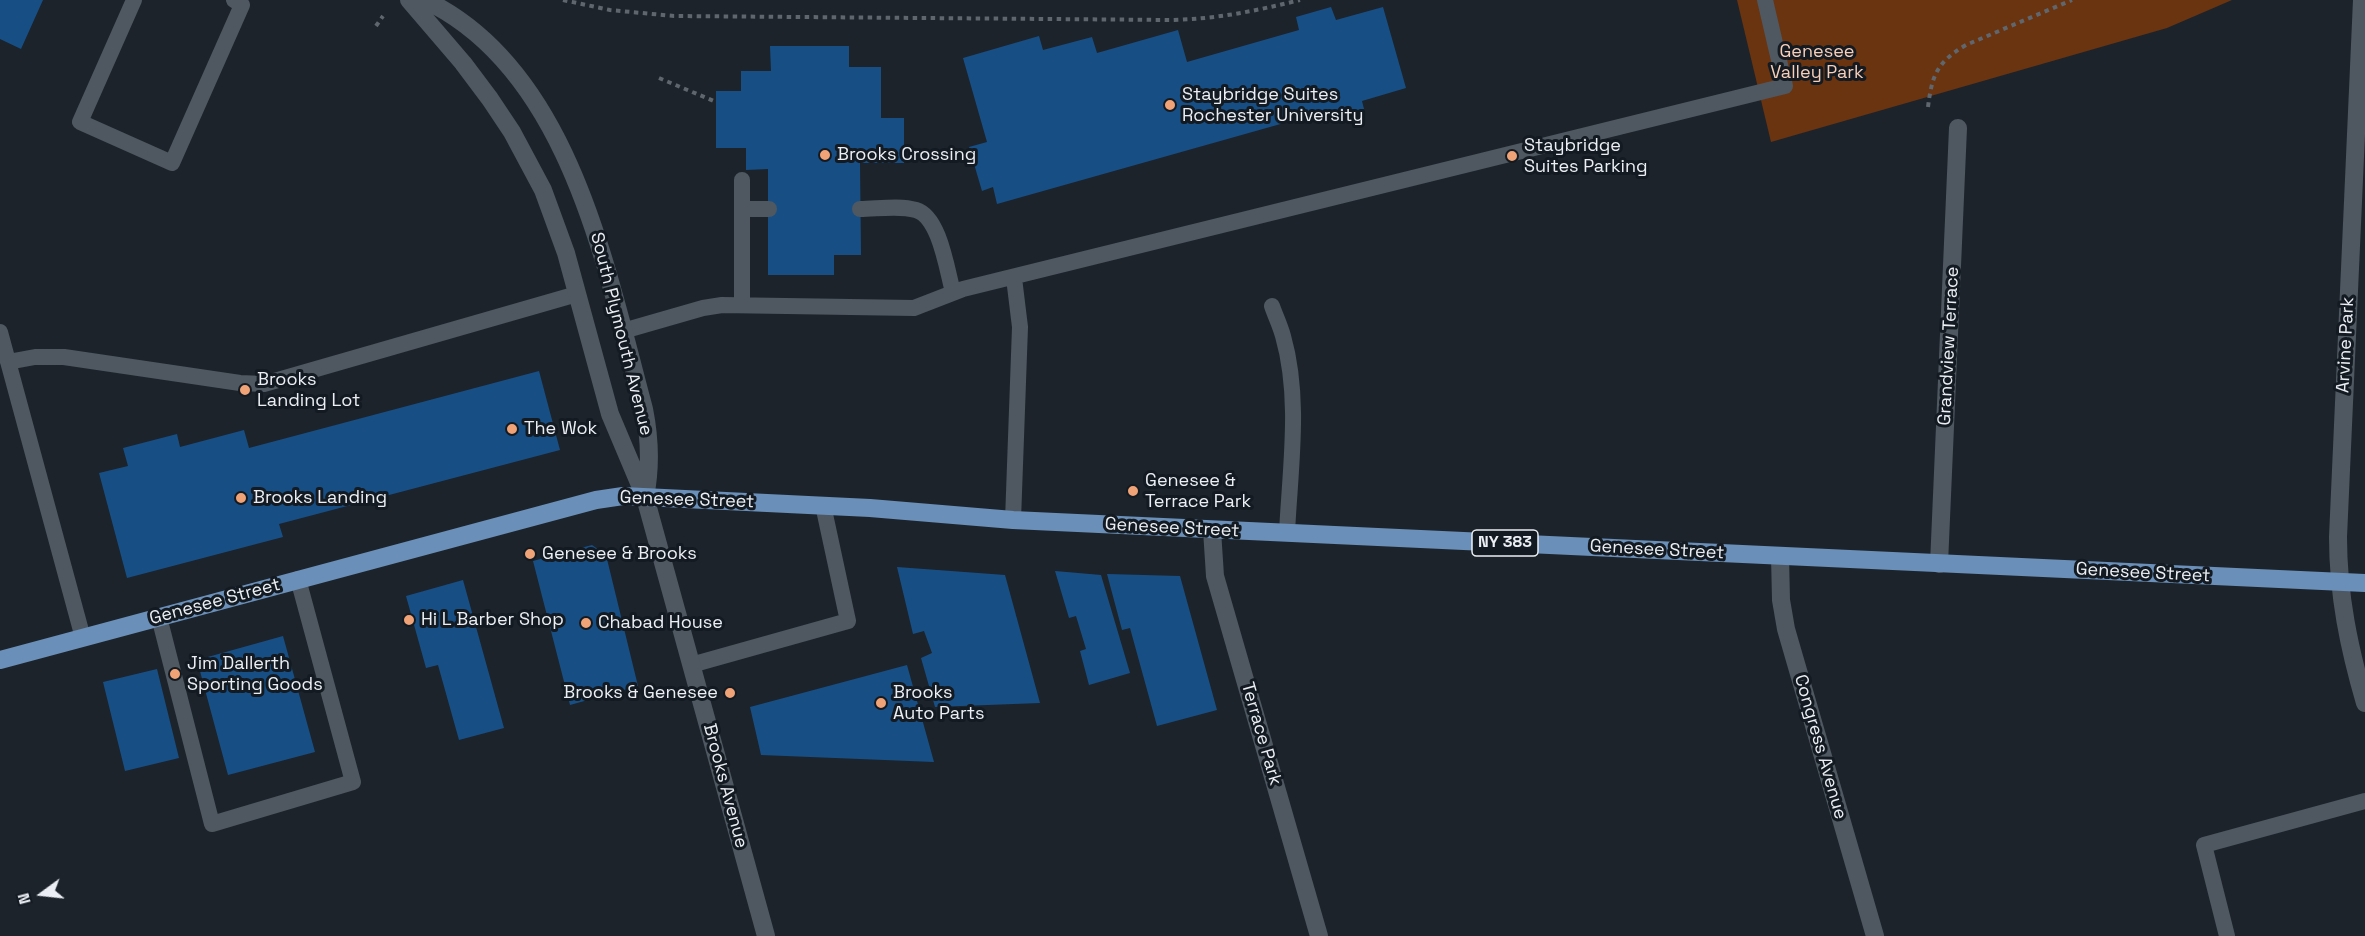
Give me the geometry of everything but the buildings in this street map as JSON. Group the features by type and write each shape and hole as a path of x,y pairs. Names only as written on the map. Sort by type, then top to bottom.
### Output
{"main road":[{"name":"Genesee Street","path":"1,657 83,638 610,497 823,506 1013,520 1212,530 2365,583"}],"street":[{"name":"South Plymouth Avenue","path":"409,0 463,63 512,132 543,190 566,253 610,414 645,497"},
{"name":"South Plymouth Avenue","path":"425,0 462,21 480,35 516,75 548,125 571,167 598,242 649,433 650,457 645,497"},
{"name":"Arvine Park","path":"2362,0 2338,537 2339,582 2351,655 2365,703"},
{"name":"Grandview Terrace","path":"1939,564 1958,128"},
{"name":"Brooks Avenue","path":"645,497 766,936"},
{"name":"Terrace Park","path":"1212,530 1215,576 1319,936"},
{"name":"Congress Avenue","path":"1780,556 1780,600 1786,629 1875,936"}],"lane":[{"path":"134,0 80,122 172,163 242,5 234,0"},
{"path":"623,331 703,308 742,304 914,308 953,292 1785,86 1765,0"},
{"path":"742,180 742,304"},
{"path":"742,209 769,208"},
{"path":"860,209 906,209 916,210 926,215 937,233 953,292"},
{"path":"1013,520 1020,327 1014,278"},
{"path":"8,363 35,357 64,357 240,383 264,384 577,294"},
{"path":"1272,306 1283,336 1294,421 1287,533"},
{"path":"0,332 83,638"},
{"path":"691,665 848,621 823,506"},
{"path":"159,617 212,824 353,782 298,579"},
{"path":"2227,936 2204,845 2365,801"}],"path":[{"path":"563,0 610,10 674,16 1171,20 1237,15 1300,0"},
{"path":"1928,107 1931,85 1938,67 1949,55 1965,45 2072,0"},
{"path":"376,26 383,16"},
{"path":"659,78 716,102"}],"green space":[{"name":"Genesee Valley Park","path":"1737,0 2232,0 2167,28 1771,142"}],"place":[{"name":"Staybridge Suites Rochester University","path":"1170,105"},
{"name":"Brooks Crossing","path":"825,155"},
{"name":"Staybridge Suites Parking","path":"1512,156"},
{"name":"Brooks Landing Lot","path":"245,390"},
{"name":"The Wok","path":"512,429"},
{"name":"Genesee & Terrace Park","path":"1133,491"},
{"name":"Brooks Landing","path":"241,498"},
{"name":"Genesee & Brooks","path":"530,554"},
{"name":"Hi L Barber Shop","path":"409,620"},
{"name":"Chabad House","path":"586,623"},
{"name":"Jim Dallerth Sporting Goods","path":"175,674"},
{"name":"Brooks & Genesee","path":"730,693"},
{"name":"Brooks Auto Parts","path":"881,703"}]}
